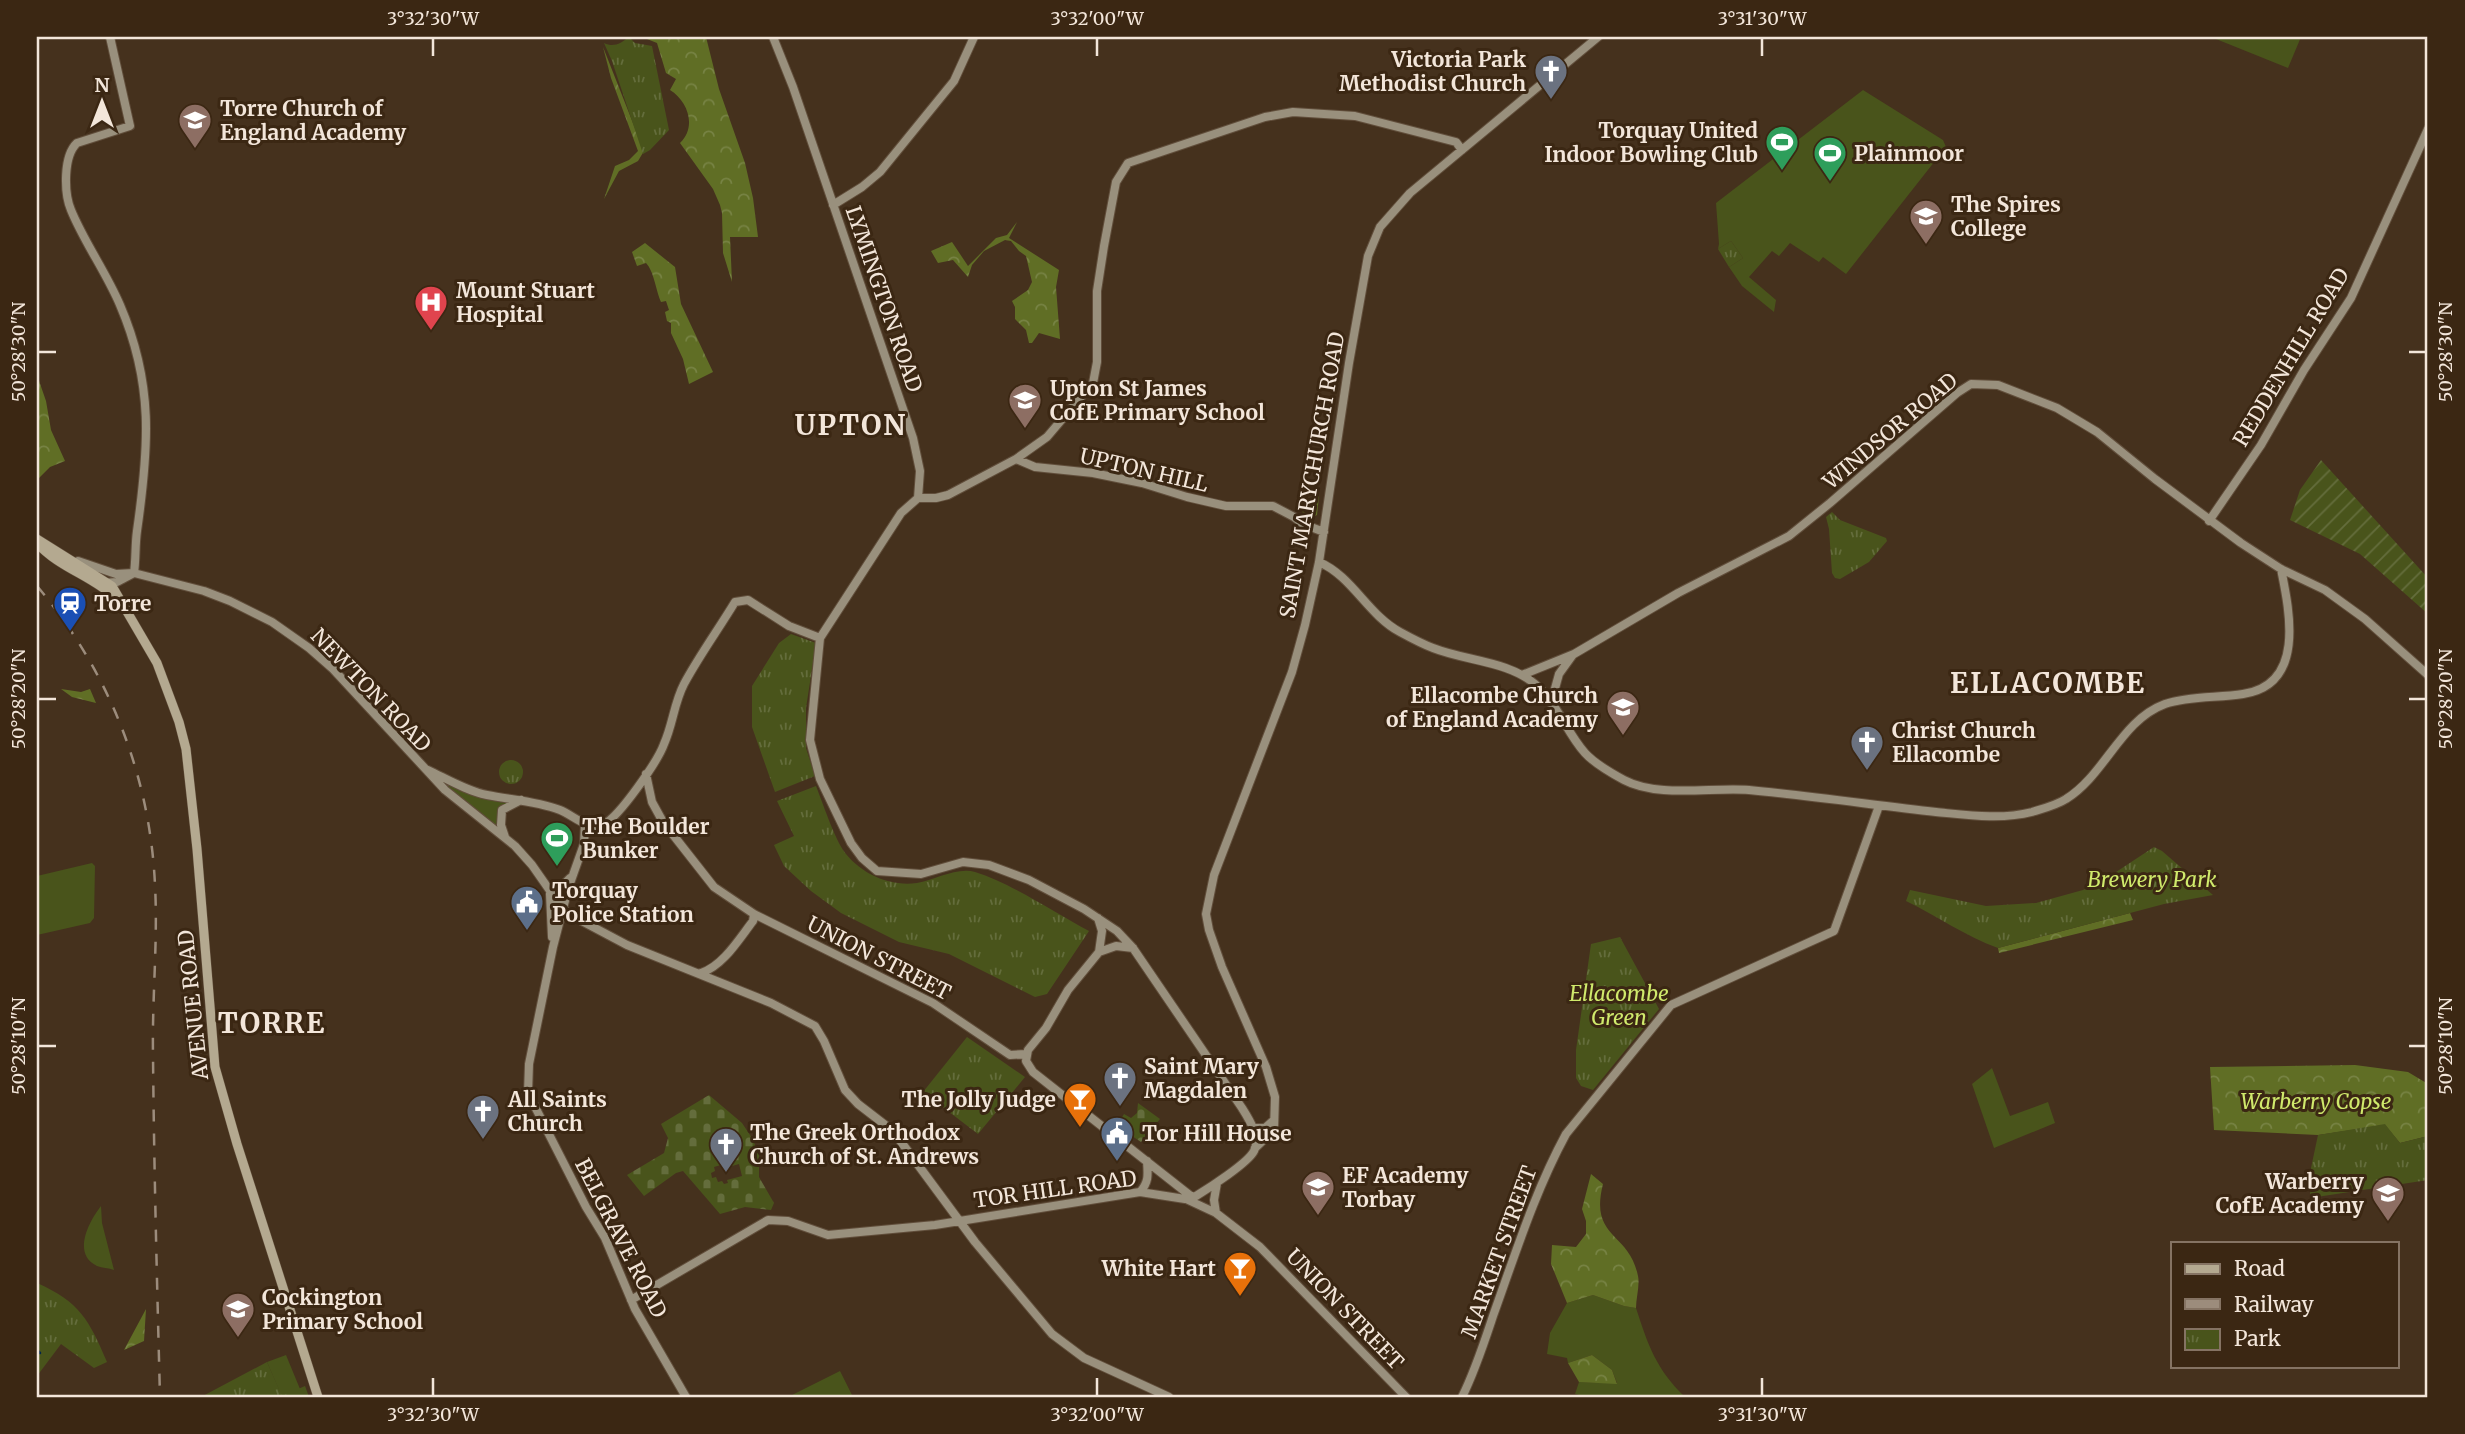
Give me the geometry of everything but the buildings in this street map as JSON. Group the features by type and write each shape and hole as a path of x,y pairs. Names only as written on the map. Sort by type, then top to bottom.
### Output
{"main road":[{"name":"NEWTON ROAD","path":"37,541 65,556"},
{"name":"AVENUE ROAD","path":"37,541 75,572 97,583 125,607"},
{"name":"AVENUE ROAD","path":"65,556 110,583 119,595 157,663 186,749 215,1067 222,1097 318,1397"}],"street":[{"path":"110,37 130,126 77,143 71,149 68,160 68,188 71,210 114,290 125,317 145,386 147,448 130,576 121,585 119,595"},
{"name":"LYMINGTON ROAD","path":"773,37 793,87 913,438 920,471 918,498"},
{"path":"833,205 880,172 954,81 974,37"},
{"name":"SAINT MARYCHURCH ROAD","path":"1275,1119 1275,1097 1266,1067 1222,967 1206,914 1214,874 1223,848 1292,672 1319,562 1368,257 1380,227 1410,193 1598,37"},
{"path":"1255,1148 1252,1128 1242,1108 1133,948 1116,930 1057,893 989,865 963,862 921,874 899,874 877,871 862,858 850,843 820,779 810,740 820,638 901,513 918,498 948,495 1016,459 1047,437 1093,383 1097,362 1097,291 1104,246 1116,182 1128,163 1265,117 1293,112 1355,116 1447,139 1456,142 1462,150"},
{"name":"REDDENHILL ROAD","path":"2209,521 2261,445 2304,370 2351,298 2428,129"},
{"name":"WINDSOR ROAD","path":"1522,675 1574,654 1678,593 1789,536 1942,405 1971,384 1998,385 2057,408 2097,432 2209,521 2281,569 2325,590 2365,619 2428,676"},
{"name":"UPTON HILL","path":"1016,459 1035,467 1093,473 1142,482 1226,506 1273,506 1303,524 1324,532"},
{"name":"NEWTON ROAD","path":"65,556 108,572 204,591 248,609 283,629 333,669 422,767 457,785 486,795 522,800 560,810 585,824"},
{"path":"1319,562 1334,568 1378,617 1399,632 1433,648 1522,675 1540,689 1585,753 1608,771 1642,787 1746,790 1968,816 2030,813 2064,801 2086,783 2126,735 2150,712 2167,704 2258,691 2275,682 2290,638 2281,569"},
{"name":"NEWTON ROAD","path":"97,583 110,583 130,576"},
{"path":"553,947 562,908 584,844 585,824 605,824 646,774 665,743 675,703 686,681 735,602 748,600 789,626 820,638"},
{"name":"WINDSOR ROAD","path":"1551,703 1559,674 1574,654"},
{"path":"422,767 475,816 505,837 532,865 562,908"},
{"name":"UNION STREET","path":"646,774 652,802 670,834 714,887 754,914 933,1003 1010,1055 1026,1058 1033,1072 1191,1197 1260,1247 1406,1397"},
{"path":"628,799 640,796 652,802"},
{"path":"505,837 500,825 500,814 511,803 522,800"},
{"name":"MARKET STREET","path":"1462,1397 1535,1202 1553,1157 1566,1134 1671,1005 1834,931 1879,806"},
{"path":"549,889 565,884 572,875"},
{"path":"549,889 553,947"},
{"name":"TOR HILL ROAD","path":"562,908 603,934 771,1003 815,1026 845,1090 858,1104 893,1131 959,1221 1140,1192 1191,1197"},
{"path":"701,973 713,968 720,961 753,921 754,914"},
{"path":"1098,918 1102,931 1099,952"},
{"path":"1026,1058 1068,990 1099,952 1115,946 1133,948"},
{"name":"BELGRAVE ROAD","path":"553,947 529,1064 528,1093 586,1207 605,1238 631,1300 686,1397"},
{"path":"1252,1128 1265,1128 1275,1119"},
{"path":"1191,1197 1217,1183 1253,1153 1274,1130 1275,1119"},
{"path":"1140,1192 1149,1176 1147,1161"},
{"path":"1216,1213 1214,1200 1217,1183"},
{"path":"631,1300 762,1222 778,1219 828,1235 959,1221 1052,1334 1065,1346 1150,1393 1169,1397"},
{"name":"MARKET STREET","path":"1469,1383 1469,1397"}],"green space":[{"path":"629,37 635,43 652,46 669,130 643,154 604,43 614,45"},
{"path":"642,37 706,37 719,89 745,163 758,237 730,237 732,282 723,253 720,205 713,189 680,143 688,130 689,122 686,107 670,90 676,79 666,73 657,43"},
{"path":"2211,37 2301,37 2288,68"},
{"path":"603,47 644,151 638,161 619,171 604,199 615,166 629,160 638,151 611,78"},
{"name":"Plainmoor","path":"1863,90 1943,140 1946,147 1846,274 1823,257 1819,262 1790,243 1779,256 1772,251 1749,277 1776,300 1774,312 1742,286 1729,267 1743,258 1731,241 1718,249 1716,203"},
{"path":"1017,222 1009,238 1059,270 1056,287 1060,339 1039,333 1032,343 1029,343 1026,330 1015,319 1012,301 1028,290 1032,282 1026,256 1011,241 1005,240 984,251 972,265 968,277 953,260 938,263 931,251 952,242 968,266 996,238 1007,235"},
{"path":"1731,241 1743,258 1729,267 1718,249"},
{"path":"645,243 675,267 681,304 713,372 689,384 683,359 671,333 671,323 667,321 665,312 669,310 666,301 661,302 649,267 646,263 637,266 632,252"},
{"path":"37,375 46,401 51,430 65,461 50,467 37,480"},
{"path":"2321,460 2428,578 2428,614 2360,554 2290,520 2300,490"},
{"path":"1319,496 1317,515 1311,518 1303,513 1297,503"},
{"path":"1832,512 1840,520 1886,538 1887,541 1869,562 1840,579 1835,578 1832,573 1826,517"},
{"path":"791,634 816,643 806,708 806,748 815,776 775,792 752,727 752,686 779,643"},
{"path":"61,689 81,692 90,689 96,703 72,697"},
{"path":"511,760 522,767 523,772 516,783 511,784 500,777 499,772 506,761"},
{"path":"433,779 522,800 502,811 505,837"},
{"path":"816,786 843,850 866,872 906,884 961,871 975,872 1018,891 1089,931 1047,994 1035,997 949,954 899,942 841,913 811,891 784,866 774,845 794,836 777,801"},
{"name":"Brewery Park","path":"2154,847 2213,895 2164,904 1998,948 1906,901 1910,890 1986,906 2036,903 2083,890"},
{"path":"92,863 95,866 94,918 90,923 37,935 37,876"},
{"path":"2130,913 2133,920 1999,953 1998,948"},
{"name":"Ellacombe Green","path":"1620,937 1659,1009 1593,1090 1581,1086 1576,1078 1576,1050 1591,944"},
{"path":"967,1037 1025,1077 978,1134 923,1092"},
{"name":"Warberry Copse","path":"2355,1065 2408,1072 2428,1084 2428,1136 2400,1143 2385,1125 2318,1135 2214,1130 2210,1067"},
{"path":"1992,1068 2010,1116 2048,1102 2055,1123 1994,1148 1972,1084"},
{"path":"709,1095 742,1123 752,1138 759,1154 759,1177 774,1203 771,1210 745,1207 720,1214 683,1171 644,1196 627,1175 664,1153 668,1138 661,1124","holes":["731,1162 732,1166 739,1164 742,1176 727,1180 728,1183 724,1184 722,1181 718,1182 716,1177 712,1178 714,1167"]},
{"path":"1138,1103 1160,1119 1141,1142 1117,1126 1124,1114 1131,1118 1137,1113"},
{"path":"2385,1124 2400,1143 2428,1136 2428,1180 2310,1198 2311,1168 2318,1135"},
{"path":"1591,1174 1603,1184 1601,1215 1633,1261 1638,1280 1636,1308 1593,1295 1567,1303 1551,1264 1552,1245 1576,1247 1586,1234 1582,1209"},
{"path":"101,1206 102,1223 114,1270 97,1266 89,1261 85,1254 88,1228"},
{"path":"37,1283 64,1297 81,1314 95,1335 107,1362 94,1368 61,1344 37,1376"},
{"path":"1593,1295 1636,1308 1654,1356 1685,1397 1587,1397 1575,1394 1579,1382 1617,1383 1612,1370 1592,1355 1568,1363 1567,1358 1547,1354 1550,1333 1567,1303"},
{"path":"146,1309 144,1341 124,1350"},
{"path":"286,1355 300,1389 282,1397 267,1362"},
{"path":"1592,1355 1612,1370 1617,1384 1579,1382 1568,1363"},
{"path":"267,1362 282,1396 305,1386 309,1397 201,1397"},
{"path":"840,1371 853,1397 789,1397 794,1394"}],"waterway":[{"path":"37,1350 40,1353"}],"railway":[{"path":"37,586 85,653 121,725 144,803 151,844 156,906 153,1054 160,1397"}],"place":[{"name":"Victoria Park Methodist Church","path":"1551,101"},
{"name":"Torre Church of England Academy","path":"195,150"},
{"name":"Torquay United Indoor Bowling Club","path":"1782,172"},
{"name":"Plainmoor","path":"1830,183"},
{"name":"The Spires College","path":"1926,246"},
{"name":"Mount Stuart Hospital","path":"431,332"},
{"name":"Upton St James CofE Primary School","path":"1025,430"},
{"name":"Torre","path":"70,633"},
{"name":"Ellacombe Church of England Academy","path":"1623,737"},
{"name":"Christ Church Ellacombe","path":"1867,772"},
{"name":"The Boulder Bunker","path":"557,868"},
{"name":"Torquay Police Station","path":"527,932"},
{"name":"Saint Mary Magdalen","path":"1120,1108"},
{"name":"The Jolly Judge","path":"1080,1129"},
{"name":"All Saints Church","path":"483,1141"},
{"name":"Tor Hill House","path":"1117,1163"},
{"name":"The Greek Orthodox Church of St. Andrews","path":"726,1174"},
{"name":"EF Academy Torbay","path":"1318,1217"},
{"name":"Warberry CofE Academy","path":"2388,1223"},
{"name":"White Hart","path":"1240,1298"},
{"name":"Cockington Primary School","path":"238,1339"}],"district":[{"name":"UPTON","path":"851,425"},
{"name":"ELLACOMBE","path":"2048,683"},
{"name":"TORRE","path":"272,1023"}]}
